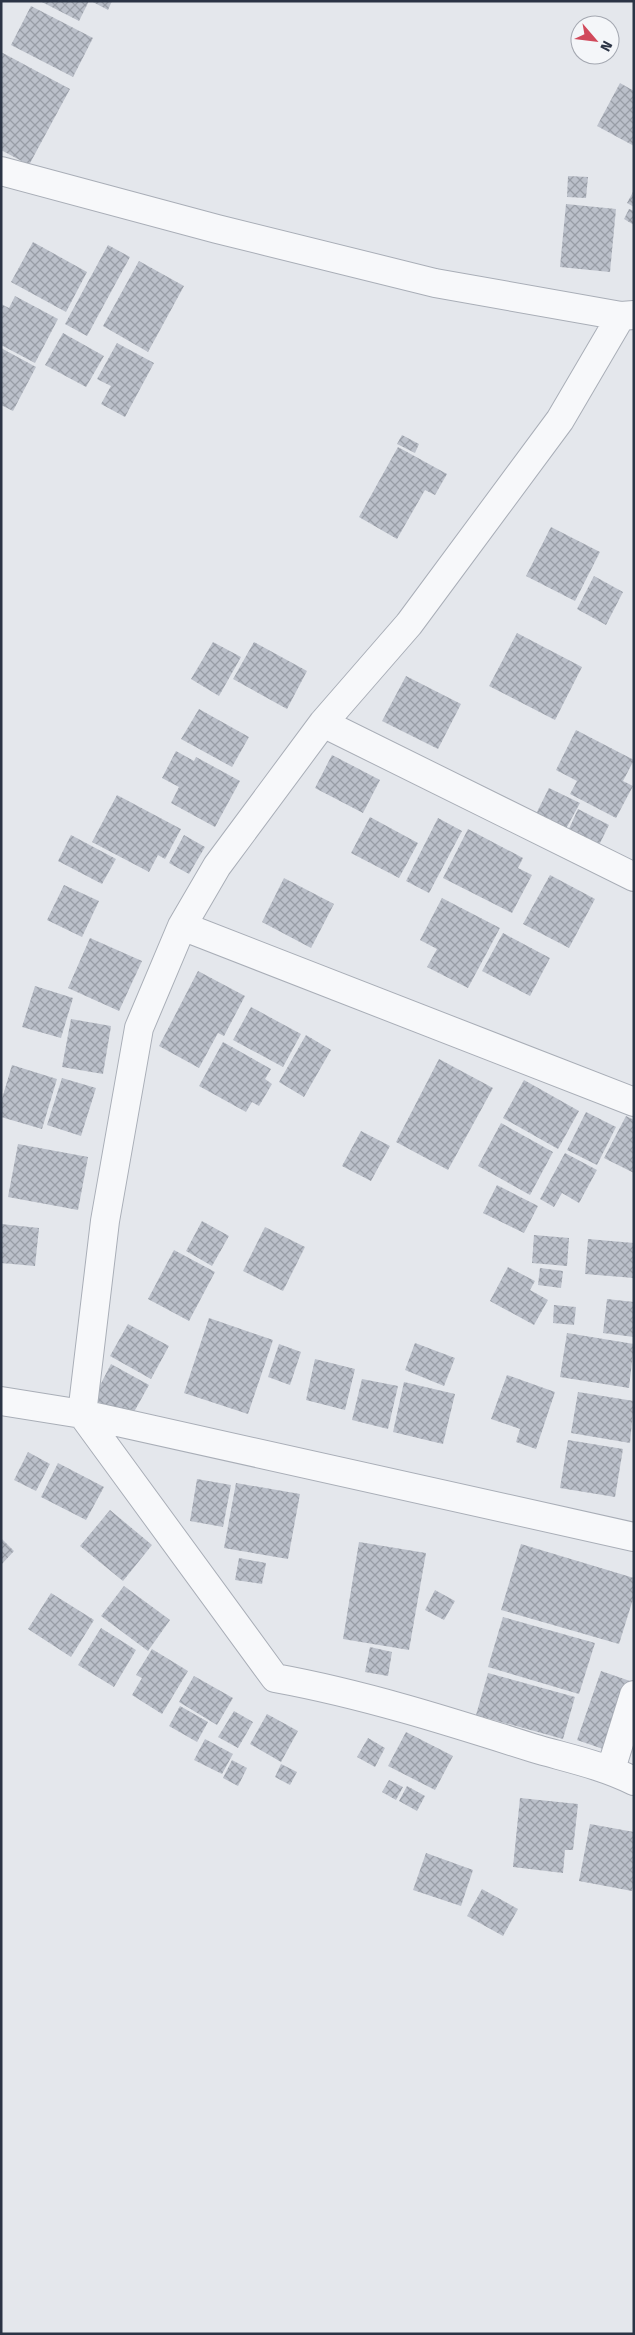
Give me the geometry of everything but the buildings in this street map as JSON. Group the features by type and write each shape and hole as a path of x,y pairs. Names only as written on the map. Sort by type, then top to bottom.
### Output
{"street":[{"path":"1,171 217,229 435,283 628,316 560,420 409,624 323,723 217,866 182,926 138,1028 105,1221 82,1414 275,1678 319,1686 429,1715 623,1775 634,1695"},
{"path":"323,723 634,877"},
{"path":"182,926 634,1102"},
{"path":"1,1401 82,1414 634,1537"}]}
